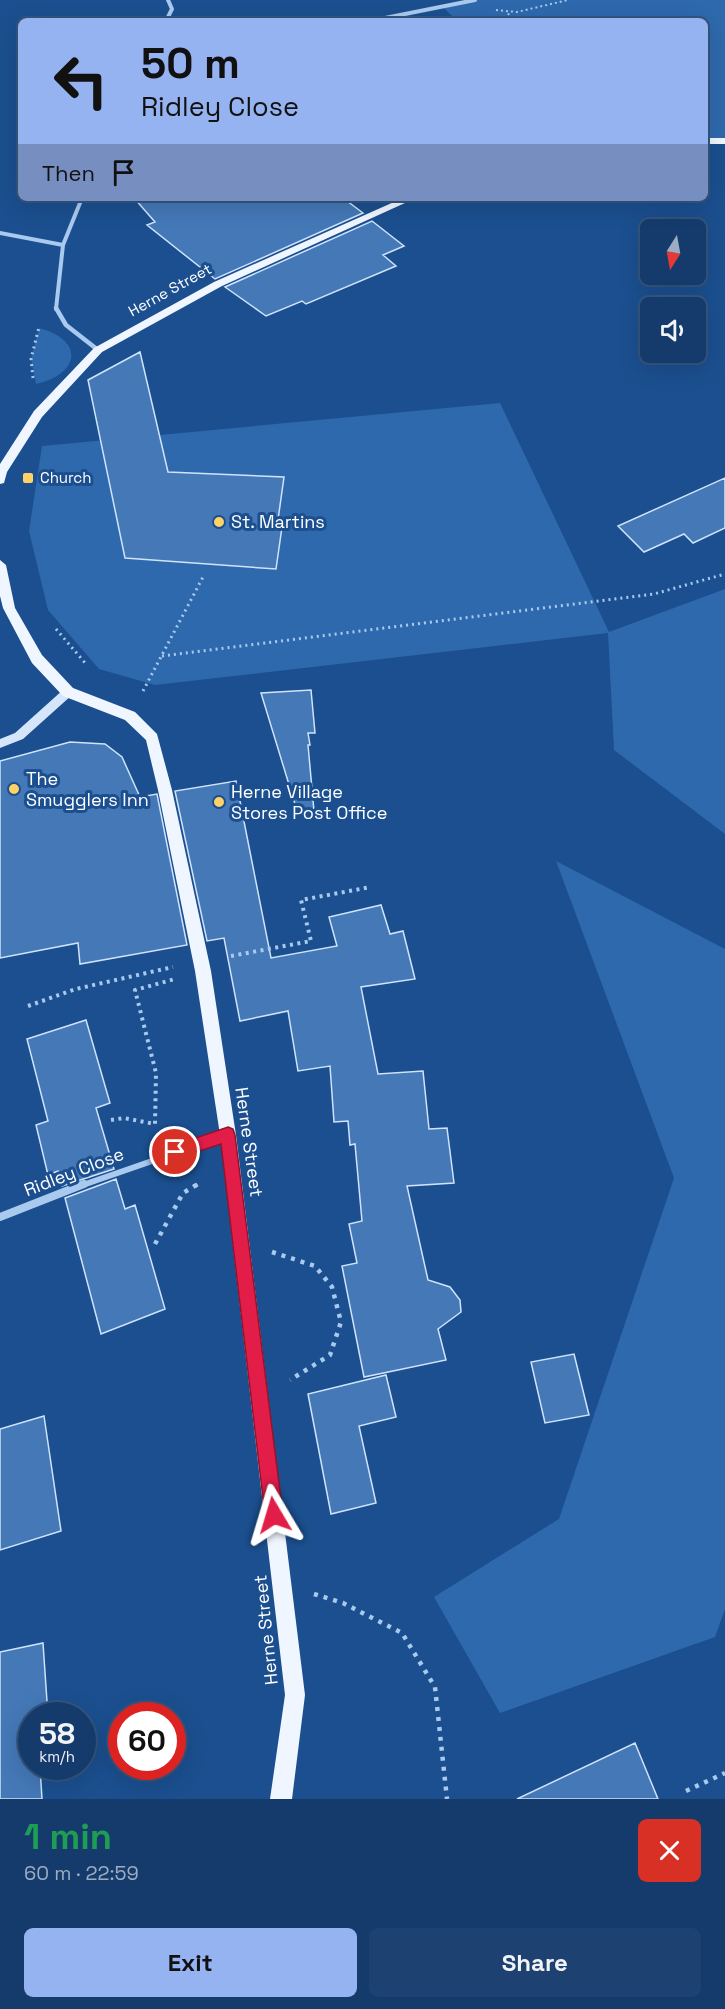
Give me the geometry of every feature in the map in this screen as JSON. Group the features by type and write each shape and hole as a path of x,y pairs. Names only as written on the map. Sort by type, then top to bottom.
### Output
{"main road":[{"path":"708,141 725,141"},
{"name":"Herne Street","path":"0,480 0,472 38,414 52,402 98,350 218,284 402,201"},
{"name":"Herne Street","path":"0,565 9,608 37,659 68,692 130,716 152,738 202,966 243,1245 295,1695 281,1799"}],"street":[{"path":"168,0 173,18"},
{"path":"385,18 474,0"},
{"path":"168,18 172,9"},
{"path":"81,201 63,245 55,304 56,313 73,332 98,350"},
{"path":"0,233 63,245"},
{"path":"0,744 19,736 68,692"},
{"name":"Ridley Close","path":"0,1216 123,1169 228,1135"}],"path":[{"path":"474,0 492,9 512,12 568,0"},
{"path":"504,18 512,12"},
{"path":"52,402 36,387 31,359 37,331 55,304"},
{"path":"162,656 654,594 725,574"},
{"path":"141,694 203,578"},
{"path":"28,1006 76,989 202,966 311,941 301,900 371,887"},
{"path":"111,1120 124,1118 155,1124 158,1108 156,1068 135,990 202,966"},
{"path":"156,1244 164,1233 183,1192 201,1182"},
{"path":"243,1245 315,1266 332,1287 341,1322 330,1355 260,1399"},
{"path":"282,1585 343,1603 402,1633 435,1687 447,1799"},
{"path":"686,1791 725,1773"}],"shaded area":[{"path":"475,0 725,0 725,141 708,141 708,18 454,18 444,8"},
{"path":"39,328 54,333 64,340 70,348 71,357 62,373 36,384 31,359"},
{"path":"500,403 609,632 725,589 725,834 614,750 608,633 155,685 99,669 48,610 29,531 42,446"},
{"path":"556,861 725,949 725,1609 715,1637 500,1713 434,1597 559,1519 674,1178"}],"building":[{"path":"137,201 347,201 363,213 215,279 147,225 155,222"},
{"path":"372,221 404,246 383,255 396,266 306,304 302,301 266,316 225,287"},
{"path":"140,352 168,472 284,477 277,527 282,527 276,569 125,558 88,380"},
{"path":"725,478 725,528 693,543 684,534 644,552 618,526"},
{"path":"311,690 315,733 308,733 310,745 308,745 314,811 298,814 261,693"},
{"path":"70,742 105,744 122,757 140,797 157,794 187,945 80,964 78,943 0,958 0,761"},
{"path":"236,781 271,958 337,946 329,917 381,905 390,934 403,931 415,979 361,987 378,1074 423,1071 429,1129 447,1128 454,1183 407,1186 428,1280 450,1287 460,1300 461,1312 438,1329 446,1360 364,1377 342,1266 357,1263 349,1224 362,1221 355,1144 350,1145 348,1121 334,1122 330,1066 298,1071 288,1011 240,1021 224,938 207,941 175,791"},
{"path":"86,1020 110,1103 96,1108 114,1169 62,1186 58,1171 48,1175 36,1125 48,1121 27,1039"},
{"path":"116,1179 125,1209 135,1205 165,1309 101,1334 65,1198"},
{"path":"574,1354 589,1415 545,1423 531,1362"},
{"path":"386,1375 396,1417 359,1426 376,1503 331,1514 308,1394"},
{"path":"44,1416 61,1531 0,1550 0,1429"},
{"path":"43,1643 47,1702 18,1702 18,1780 41,1780 42,1799 0,1799 0,1652"},
{"path":"635,1743 658,1799 517,1799"}],"place":[{"name":"Church","path":"28,478"},
{"name":"St. Martins","path":"219,522"},
{"name":"The Smugglers Inn","path":"14,789"},
{"name":"Herne Village Stores Post Office","path":"219,802"}],"route":[{"path":"175,1152 228,1135 274,1515"}]}
